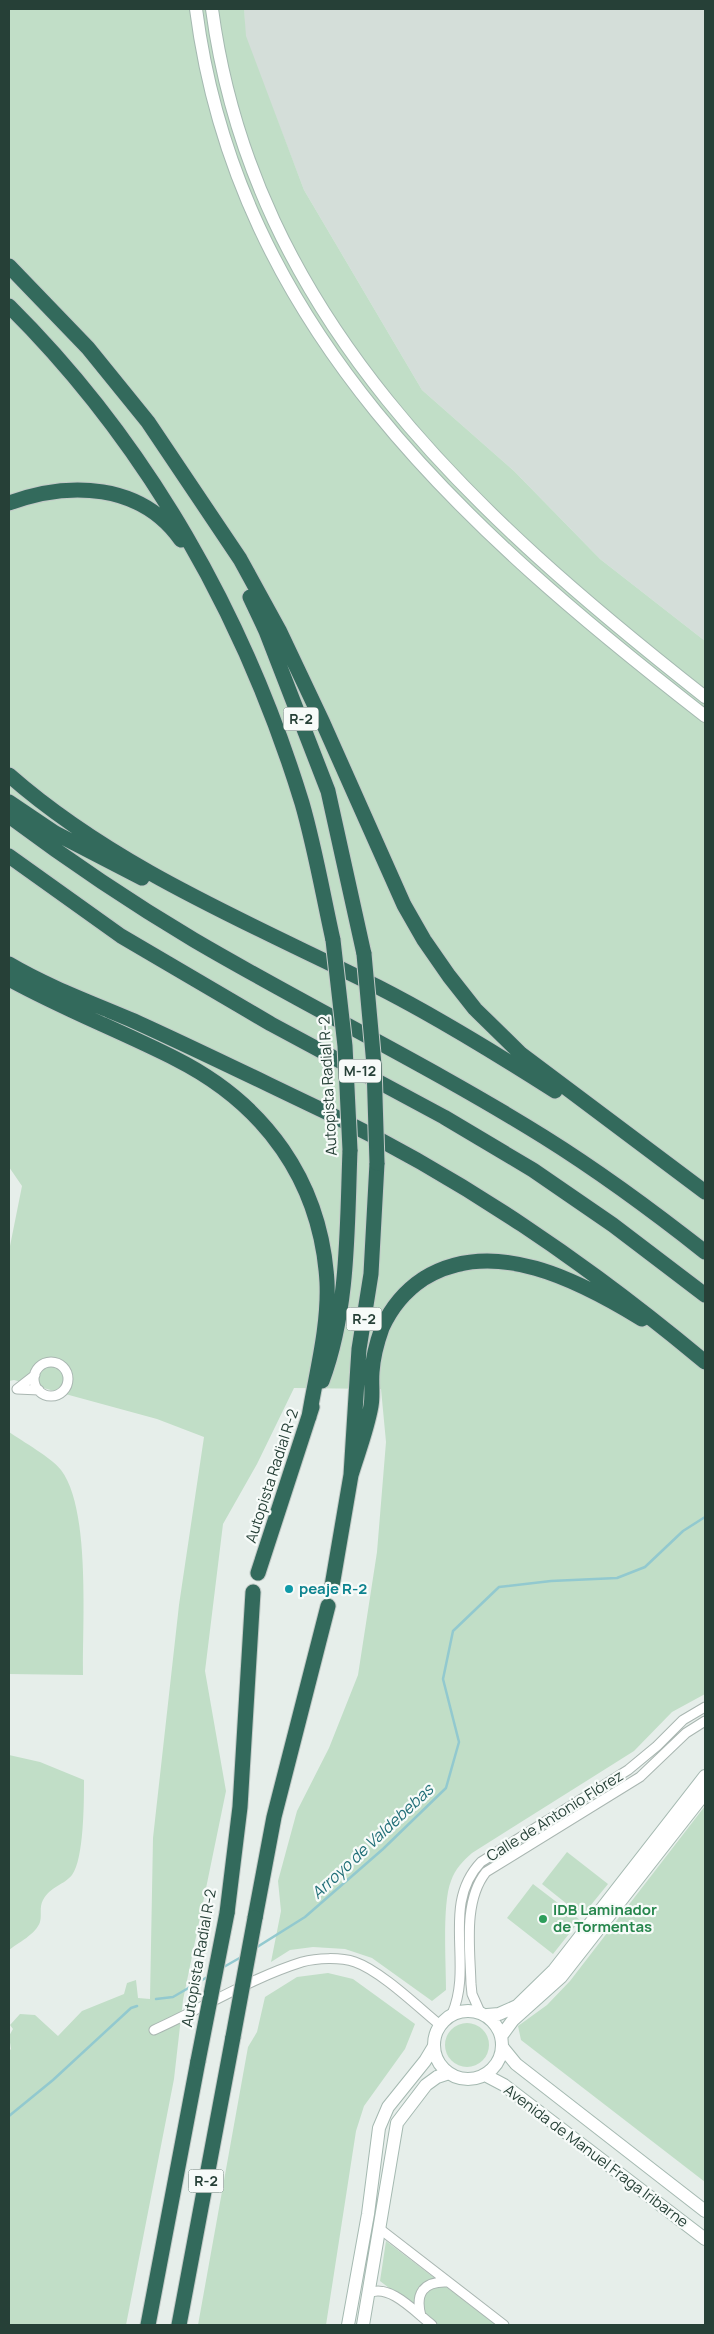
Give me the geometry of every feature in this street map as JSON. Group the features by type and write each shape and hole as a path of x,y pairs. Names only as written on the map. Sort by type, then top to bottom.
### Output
{"highway":[{"name":"R-2","path":"9,266 88,348 148,422 200,498 266,631 328,791 364,954 374,1065 377,1163 371,1274 359,1349 351,1475 332,1586"},
{"name":"R-2","path":"9,306 70,370 128,446 188,536 223,603"},
{"path":"9,503 43,493 78,490 106,491 135,500 161,518 178,536 223,603"},
{"path":"200,498 240,559 279,630 323,722 404,905 424,940 449,976 475,1009 521,1054 700,1189"},
{"name":"Autopista Radial R-2","path":"223,603 245,648 275,722 302,805 333,940 345,1046 350,1150 345,1270 331,1357 308,1417 258,1573"},
{"path":"9,775 71,823 131,862 401,998 470,1038 574,1103 700,1189"},
{"path":"9,802 55,833 115,866 201,907 307,952"},
{"name":"M-12","path":"9,816 68,860 194,940 456,1085 545,1138 614,1184 705,1252"},
{"name":"M-12","path":"9,856 121,936 271,1024 444,1117 532,1170 613,1225 705,1295"},
{"path":"9,956 92,1003"},
{"path":"9,964 326,1112 395,1147 449,1178 595,1273 702,1360"},
{"path":"9,979 100,1024 177,1059 223,1086 259,1117 292,1160 307,1194 318,1227 327,1283 325,1317 308,1417"},
{"path":"351,1475 372,1405 374,1358 386,1319 395,1305 410,1289 436,1272 456,1264 476,1261 503,1262 533,1268 567,1280 624,1309 702,1360"},
{"name":"Autopista Radial R-2","path":"148,2325 227,1913 240,1807 252,1592"},
{"name":"R-2","path":"179,2325 274,1817 328,1606"}],"street":[{"path":"196,9 201,48 216,114 232,163 275,259 312,326 408,450 456,503 606,639 705,716"},
{"path":"212,9 217,45 230,105 247,157 268,211 322,307 360,366 466,490 523,546 614,625 705,696"},
{"path":"48,1362 57,1363 67,1372 68,1382 60,1393 52,1396 39,1390 13,1390 35,1375 40,1367 48,1362"},
{"path":"35,1375 35,1383 39,1390"},
{"name":"Calle de Antonio Flórez","path":"452,2014 459,1995 460,1901 472,1872 482,1862 628,1770 657,1746 683,1720 705,1707"},
{"name":"Calle de Antonio Flórez","path":"484,2014 472,1994 470,1931 476,1884 482,1876 640,1777 686,1732 705,1721"},
{"path":"348,2325 368,2214 379,2128 388,2107 425,2061 434,2046 440,2024 452,2014 461,2011 500,2014 516,2006 554,1970 705,1776"},
{"path":"434,2046 437,2059 449,2073 467,2079 485,2075 497,2063 502,2041 513,2020 561,1977 705,1793"},
{"path":"154,2030 271,1974 304,1962 324,1959 354,1962 378,1975 440,2024"},
{"path":"484,2014 495,2022 502,2041"},
{"name":"Avenida de Manuel Fraga Iribarne","path":"502,2041 516,2064 705,2211"},
{"path":"363,2325 397,2123 426,2085 437,2077 449,2073"},
{"name":"Avenida de Manuel Fraga Iribarne","path":"485,2075 504,2085 705,2239"},
{"path":"380,2228 504,2325"},
{"path":"421,2316 418,2306 425,2288 430,2283 448,2282"},
{"path":"369,2293 381,2290 389,2292 432,2325"}],"shaded area":[{"path":"244,9 705,9 705,641 600,559 514,471 422,390 304,190 245,36"}],"green space":[{"path":"9,9 244,9 246,36 304,190 422,390 514,471 600,559 705,641 705,1694 672,1712 634,1751 472,1853 462,1862 451,1881 446,1904 446,1990 432,2001 372,1958 345,1949 313,1947 290,1950 271,1962 281,1911 278,1881 297,1811 329,1748 358,1675 377,1552 386,1442 381,1389 294,1388 257,1464 223,1524 205,1671 226,1791 183,2000 174,2079 126,2325 9,2325 9,2051 11,2049 9,2036 13,2029 10,2025 20,2014 35,2015 58,2036 82,2011 124,1994 127,1983 136,1980 138,1998 150,1999 153,1838 179,1605 204,1437 157,1419 14,1380 9,1381 9,1251 22,1186 9,1167"},
{"path":"9,1432 57,1465 71,1488 77,1511 83,1568 83,1675 9,1674"},
{"path":"9,1755 40,1762 84,1780 84,1802 81,1844 76,1867 72,1875 46,1895 41,1905 40,1922 35,1930 9,1950"},
{"path":"705,1806 705,2182 521,2040 518,2026 547,2005 570,1981"},
{"name":"IDB Laminador de Tormentas","path":"567,1852 608,1884 582,1916 542,1884"},
{"name":"IDB Laminador de Tormentas","path":"533,1884 580,1920 553,1954 507,1918"},
{"path":"328,1973 353,1979 415,2024 405,2049 364,2106 356,2131 326,2325 198,2325 248,2047 257,2032 265,1997 297,1977"},
{"path":"471,2023 483,2029 488,2036 488,2054 483,2061 476,2066 463,2067 455,2064 448,2057 445,2041 448,2033 455,2026"},
{"path":"386,2241 496,2325 437,2325 380,2281"}],"waterway":[{"name":"Arroyo de Valdebebas","path":"254,1949 305,1917 383,1849 446,1788 459,1742 443,1679 453,1631 499,1587 551,1581 617,1578 645,1567 683,1531 705,1517"},
{"name":"Arroyo de Valdebebas","path":"222,1968 243,1956"},
{"name":"Arroyo de Valdebebas","path":"156,1999 173,1997 209,1976"},
{"name":"Arroyo de Valdebebas","path":"9,2116 53,2080 131,2008 137,2006"}],"place":[{"name":"peaje R-2","path":"289,1589"},
{"name":"IDB Laminador de Tormentas","path":"543,1919"}]}
